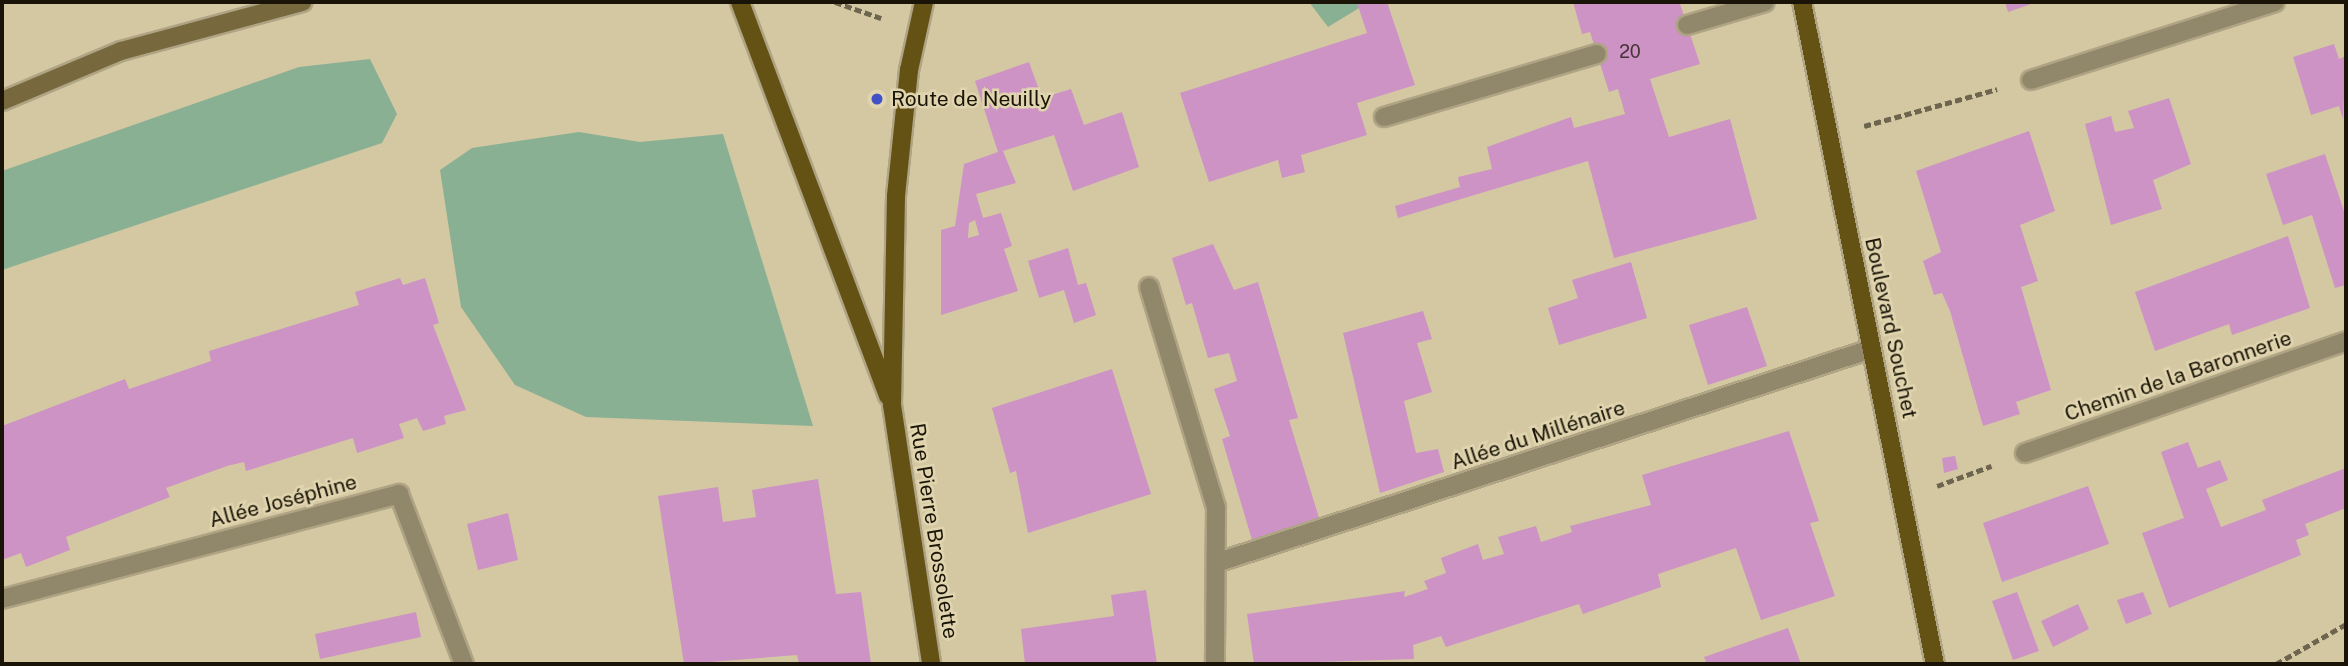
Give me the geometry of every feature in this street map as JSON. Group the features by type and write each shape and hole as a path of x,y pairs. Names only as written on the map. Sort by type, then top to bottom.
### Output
{"main road":[{"path":"2,102 121,51 303,2"},
{"path":"740,2 892,405"},
{"path":"892,405 896,196 909,70 924,2"},
{"name":"Boulevard Souchet","path":"1802,2 1871,349 1904,498 1935,664"},
{"name":"Rue Pierre Brossolette","path":"892,405 931,664"}],"street":[{"path":"1687,25 1765,2"},
{"path":"2031,80 2275,2"},
{"path":"1384,117 1597,54"},
{"path":"1149,287 1216,507 1219,562 1215,664"},
{"name":"Chemin de la Baronnerie","path":"2025,453 2346,341"},
{"name":"Allée du Millénaire","path":"1219,562 1871,349"},
{"name":"Allée Joséphine","path":"2,599 399,494 464,664"}],"path":[{"path":"835,2 881,18"},
{"path":"1829,135 2031,80"},
{"path":"1904,498 2025,453"},
{"path":"2276,664 2346,624"}],"green space":[{"path":"1309,2 1369,2 1328,27"},
{"path":"370,59 397,114 382,143 2,270 2,171 299,67"},
{"path":"579,132 640,142 723,134 813,426 586,417 515,385 461,307 440,170 472,148"}],"building":[{"path":"1387,2 1415,85 1357,103 1367,135 1301,155 1305,172 1282,178 1278,160 1209,182 1180,93 1367,33 1357,3"},
{"path":"1573,2 1686,2 1680,4 1700,64 1650,79 1669,137 1730,119 1757,219 1614,258 1588,161 1398,218 1395,206 1460,187 1458,177 1492,169 1487,147 1571,117 1574,128 1625,114 1618,89 1609,92 1590,32 1582,34"},
{"path":"2005,2 2037,2 2008,12"},
{"path":"2334,44 2339,59 2346,56 2343,119 2339,106 2311,115 2293,57"},
{"path":"1029,62 1042,98 1071,89 1084,125 1122,112 1139,167 1073,191 1054,135 1003,151 1016,183 976,194 983,218 1001,213 1012,246 1004,249 1018,291 941,315 941,230 955,226 964,164 998,152 975,81","holes":["975,220 979,235 968,238 969,223"]},
{"path":"2169,98 2191,164 2153,180 2162,209 2111,225 2085,124 2111,116 2115,132 2134,128 2128,111"},
{"path":"2029,131 2055,211 2020,225 2038,281 2021,287 2051,390 2016,402 2020,414 1983,426 1950,311 1942,293 1934,295 1923,261 1941,252 1916,171"},
{"path":"2325,154 2346,217 2346,285 2335,288 2312,215 2283,225 2266,174"},
{"path":"2288,236 2310,308 2232,335 2229,324 2155,351 2135,292"},
{"path":"1213,244 1234,290 1258,282 1298,418 1289,420 1320,521 1252,540 1222,439 1230,436 1214,389 1237,381 1229,353 1208,358 1192,303 1186,305 1172,258"},
{"path":"1068,248 1078,285 1086,283 1096,315 1074,323 1064,290 1039,298 1028,261"},
{"path":"1631,262 1647,318 1559,345 1548,308 1578,298 1572,280"},
{"path":"400,278 403,285 425,278 439,323 433,325 466,410 444,416 446,424 423,431 417,418 399,424 404,438 357,453 353,438 246,471 244,462 227,466 166,488 170,497 66,537 70,550 26,567 21,553 2,560 2,426 125,379 129,389 211,361 209,351 359,305 355,292"},
{"path":"1747,307 1767,366 1708,385 1689,325"},
{"path":"1423,311 1432,339 1417,343 1432,392 1404,401 1416,453 1438,449 1444,472 1380,493 1343,333"},
{"path":"1112,369 1151,494 1028,533 1016,471 1010,473 992,408"},
{"path":"1789,431 1819,521 1810,523 1835,596 1761,620 1736,548 1658,574 1661,587 1583,614 1579,604 1446,647 1441,636 1413,645 1414,659 1254,664 1247,614 1405,591 1404,597 1428,589 1424,581 1446,573 1441,558 1478,544 1483,560 1504,554 1498,537 1536,526 1541,542 1572,532 1570,526 1651,505 1642,475"},
{"path":"2188,442 2198,468 2220,460 2228,480 2206,489 2221,527 2266,510 2262,500 2346,468 2346,508 2305,524 2309,535 2296,540 2301,555 2169,608 2142,533 2184,518 2161,452"},
{"path":"1955,456 1958,469 1944,473 1942,458"},
{"path":"818,479 836,594 861,592 871,664 799,664 797,655 684,664 658,496 718,487 723,522 756,517 752,490"},
{"path":"2088,486 2109,544 2002,582 1983,523"},
{"path":"508,513 518,560 478,570 467,524"},
{"path":"1146,590 1157,664 1025,664 1021,629 1114,616 1111,595"},
{"path":"2017,592 2039,651 2013,660 1992,601"},
{"path":"2143,592 2152,614 2126,624 2117,600"},
{"path":"2078,604 2089,629 2053,647 2041,621"},
{"path":"416,612 421,637 320,659 315,634"},
{"path":"1788,628 1801,664 1707,664 1704,657"}],"place":[{"name":"Route de Neuilly","path":"877,99"}]}
